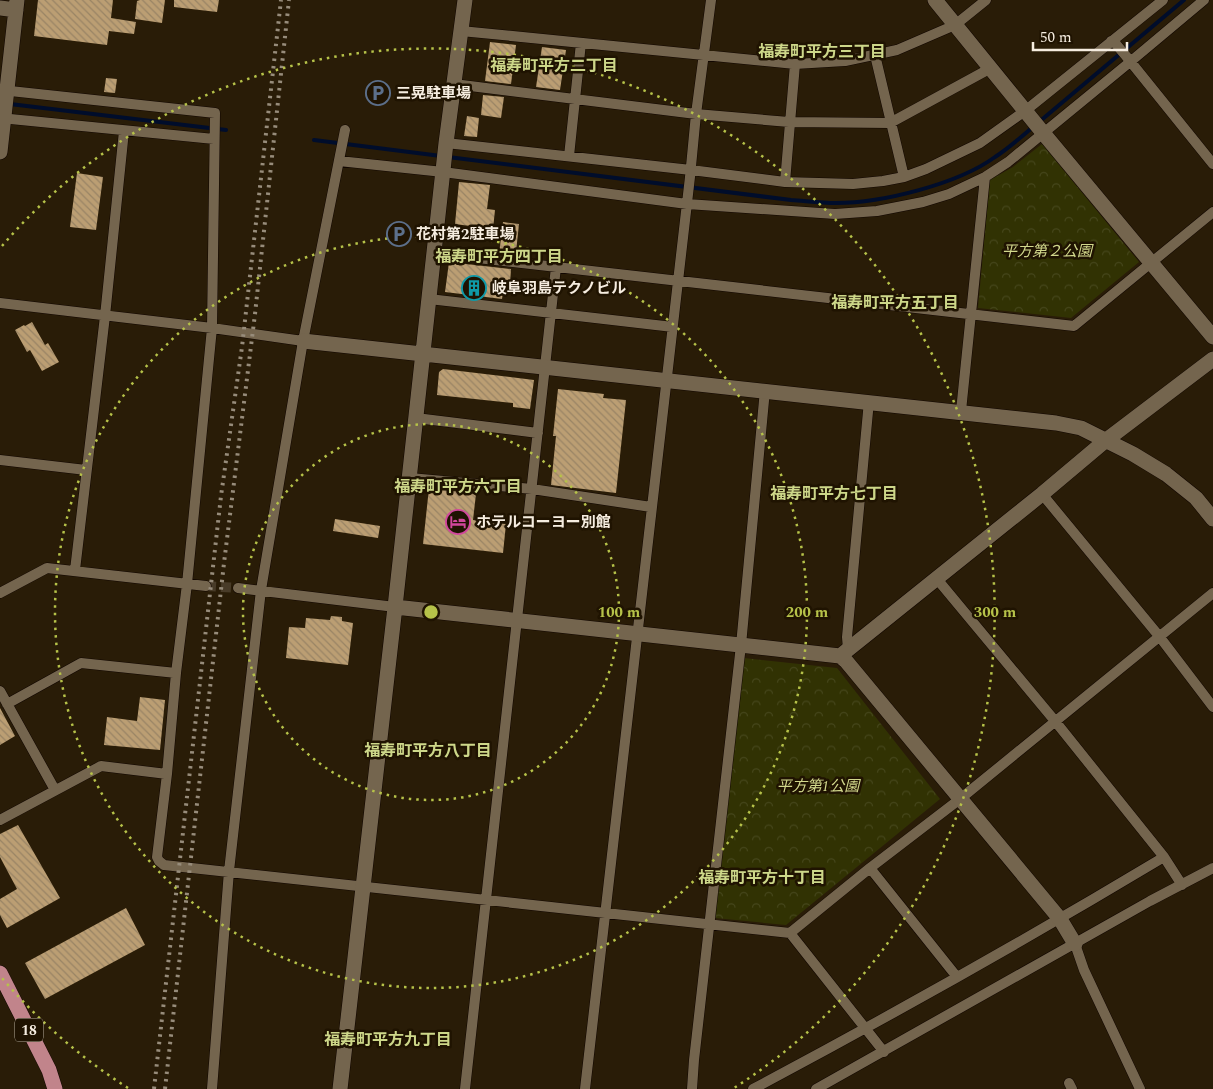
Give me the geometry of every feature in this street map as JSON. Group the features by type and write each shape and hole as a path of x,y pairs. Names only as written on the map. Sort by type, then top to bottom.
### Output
{"main road":[{"name":"18","path":"0,973 49,1070 55,1089"}],"street":[{"path":"340,1089 445,157 465,0"},
{"path":"585,1089 691,173 696,114 711,0"},
{"path":"935,0 1213,337"},
{"path":"461,31 795,64 845,62 897,50 955,24 986,0"},
{"path":"339,161 445,157 569,156 691,173 785,182 872,183 904,177 954,157 1027,113 1162,0"},
{"path":"445,157 688,199 835,214 877,211 924,202 948,194 985,176 1008,162 1128,59 1204,0"},
{"path":"0,8 17,5 4,93 0,152"},
{"path":"1113,42 1213,164"},
{"path":"569,156 581,43"},
{"path":"875,56 904,177"},
{"path":"785,182 795,64"},
{"path":"454,84 696,114 789,122 890,124 991,68"},
{"path":"4,93 215,113 212,328 187,584 176,672 159,861 164,866 229,871 790,933 884,1052"},
{"path":"2,117 124,131 214,137"},
{"path":"75,570 105,316 124,131"},
{"path":"212,1089 229,871 261,590 303,341 345,133"},
{"path":"961,411 985,176"},
{"path":"434,253 1074,326 1213,212"},
{"path":"465,1089 556,267"},
{"path":"429,299 673,327"},
{"path":"0,303 212,328 303,341 1056,422 1081,428 1133,454 1166,474 1196,498 1213,520"},
{"path":"238,588 741,645 844,652 936,580 1105,441 1213,359"},
{"path":"692,1089 741,645 765,390"},
{"path":"869,401 844,652 846,661 1060,919 1075,944 1084,970 1140,1089"},
{"path":"416,418 538,433"},
{"path":"0,460 86,470"},
{"path":"410,478 532,489 651,507"},
{"path":"1042,494 1159,636 1213,707"},
{"path":"0,593 47,568 206,586"},
{"path":"936,580 1055,721 1164,858 1182,885"},
{"path":"790,933 870,868 960,800 1213,593"},
{"path":"7,704 81,663 176,672"},
{"path":"0,691 55,790"},
{"path":"0,820 101,766 167,774"},
{"path":"753,1089 957,978 1164,858"},
{"path":"870,868 957,978"},
{"path":"816,1089 1150,901 1213,868"}],"green space":[{"name":"平方第２公園","path":"1042,144 1139,262 1071,318 978,308 990,180 1013,167"},
{"name":"平方第1公園","path":"744,658 837,668 940,799 786,925 715,918"}],"building":[{"path":"38,0 113,0 111,18 136,22 134,34 109,31 107,45 34,36"},
{"path":"165,0 162,23 135,19 137,1"},
{"path":"174,0 219,0 217,12 174,7"},
{"path":"490,42 516,45 511,84 485,81"},
{"path":"542,47 566,50 560,90 536,87"},
{"path":"106,78 117,79 115,93 104,92"},
{"path":"483,95 504,97 501,118 481,115"},
{"path":"467,116 479,118 477,137 464,136"},
{"path":"77,173 103,177 96,230 70,227"},
{"path":"459,182 490,185 487,209 495,210 493,229 455,224"},
{"path":"503,222 519,224 516,252 513,252 513,255 499,254"},
{"path":"449,262 511,269 510,284 504,284 502,299 445,292"},
{"path":"32,322 45,345 48,343 59,362 42,371 30,350 27,352 15,330"},
{"path":"443,369 534,380 530,409 513,407 513,403 437,395 439,372"},
{"path":"558,389 604,394 603,398 626,400 616,493 551,485 556,436 553,436"},
{"name":"ホテルコーヨー別館","path":"429,488 476,494 473,520 506,524 503,553 423,544"},
{"path":"335,519 380,526 378,538 333,531"},
{"path":"331,616 342,617 342,621 353,623 348,665 286,658 289,627 305,628 306,618 330,620"},
{"path":"140,697 165,700 160,750 104,745 107,717 137,721"},
{"path":"0,708 15,736 0,745"},
{"path":"18,825 60,898 7,928 0,915 0,899 17,889 0,857 0,834"},
{"path":"126,908 145,945 45,999 25,963"}],"waterway":[{"path":"1039,122 1184,0"},
{"path":"10,104 226,130"},
{"path":"448,157 791,200 830,203 855,202 897,196 961,176 1000,154 1034,126"},
{"path":"314,140 441,156"}],"tunnel":[{"path":"206,586 238,588"}],"railway":[{"path":"154,1089 221,496 242,347 281,0"},
{"path":"165,1089 224,563 255,314 289,0"}],"place":[{"name":"三晃駐車場","path":"378,93"},
{"name":"花村第2駐車場","path":"399,234"},
{"name":"岐阜羽島テクノビル","path":"474,288"},
{"name":"ホテルコーヨー別館","path":"458,522"}],"district":[{"name":"福寿町平方三丁目","path":"822,52"},
{"name":"福寿町平方二丁目","path":"554,66"},
{"name":"福寿町平方四丁目","path":"499,257"},
{"name":"福寿町平方五丁目","path":"895,303"},
{"name":"福寿町平方六丁目","path":"458,487"},
{"name":"福寿町平方七丁目","path":"834,494"},
{"name":"福寿町平方八丁目","path":"428,751"},
{"name":"福寿町平方十丁目","path":"762,878"},
{"name":"福寿町平方九丁目","path":"388,1040"}]}
